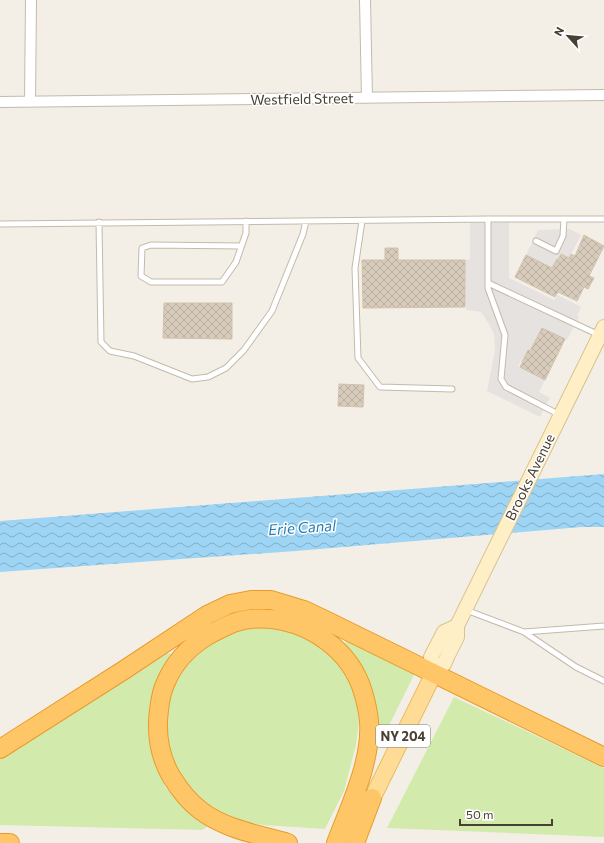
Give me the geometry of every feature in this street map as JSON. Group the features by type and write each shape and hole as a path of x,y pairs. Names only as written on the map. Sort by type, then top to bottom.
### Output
{"highway":[{"path":"0,749 207,615 230,604 250,600 271,600 304,610 323,618 434,671 604,757"},
{"path":"288,843 233,827 218,821 200,810 178,787 163,759 158,736 160,700 166,682 175,666 187,651 202,640 218,630 234,623 249,619 266,619 287,622 321,637 340,652 355,672 360,684 369,721 369,737 361,776 336,843"},
{"path":"355,843 372,798"},
{"path":"0,843 10,843"}],"main road":[{"name":"Brooks Avenue","path":"350,843 434,671 444,664 457,637 457,626 465,609 602,332"}],"street":[{"path":"30,102 31,0"},
{"path":"365,0 367,98"},
{"name":"Westfield Street","path":"0,102 604,95"}],"lane":[{"path":"488,219 488,288 505,335 501,379 506,387 559,419"},
{"path":"536,241 556,251 563,236 564,219"},
{"path":"0,224 604,219"},
{"path":"362,220 355,268 358,358 380,387 452,389"},
{"path":"99,222 101,342 110,350 134,356 192,379 208,377 226,368 244,350 272,311 303,234 306,221"},
{"path":"242,246 150,245 142,248 140,276 151,282 222,282 236,262 242,246 246,233 246,222"},
{"path":"488,283 602,332"},
{"path":"465,609 524,632 576,667 604,681"},
{"path":"524,632 604,626"}],"green space":[{"path":"265,627 286,631 305,637 324,649 340,663 356,698 359,722 356,745 344,791 325,829 263,825 234,819 204,806 179,777 170,757 166,733 168,706 176,680 192,660 210,645 227,635 247,629"},
{"path":"348,639 414,672 413,677 374,756 342,647"},
{"path":"167,652 173,656 151,708 148,730 150,748 157,770 166,788 180,803 206,822 207,827 202,830 0,825 0,759"},
{"path":"454,697 604,768 604,837 387,828"}],"shaded area":[{"path":"509,222 509,278 554,300 558,295 581,307 577,316 579,317 567,340 542,328 530,351 528,350 523,362 521,361 518,366 545,380 539,392 550,398 540,417 487,391 495,350 494,334 481,312 466,310 465,260 470,259 470,223"},
{"path":"570,229 581,235 569,258 561,254 552,268 526,255 538,230"}],"water":[{"name":"Erie Canal","path":"604,474 604,527 582,527 296,551 0,572 0,521"}],"building":[{"path":"584,235 604,246 589,276 594,278 588,289 584,287 577,301 558,292 555,297 515,277 526,255 552,268 561,254 569,258 571,254 575,256"},
{"path":"385,248 398,248 398,260 465,260 465,307 363,308 362,260 385,260"},
{"path":"164,303 232,303 232,339 163,338"},
{"path":"542,328 565,339 545,380 520,367 528,350 530,351"},
{"path":"339,384 364,385 363,407 338,406"}]}
